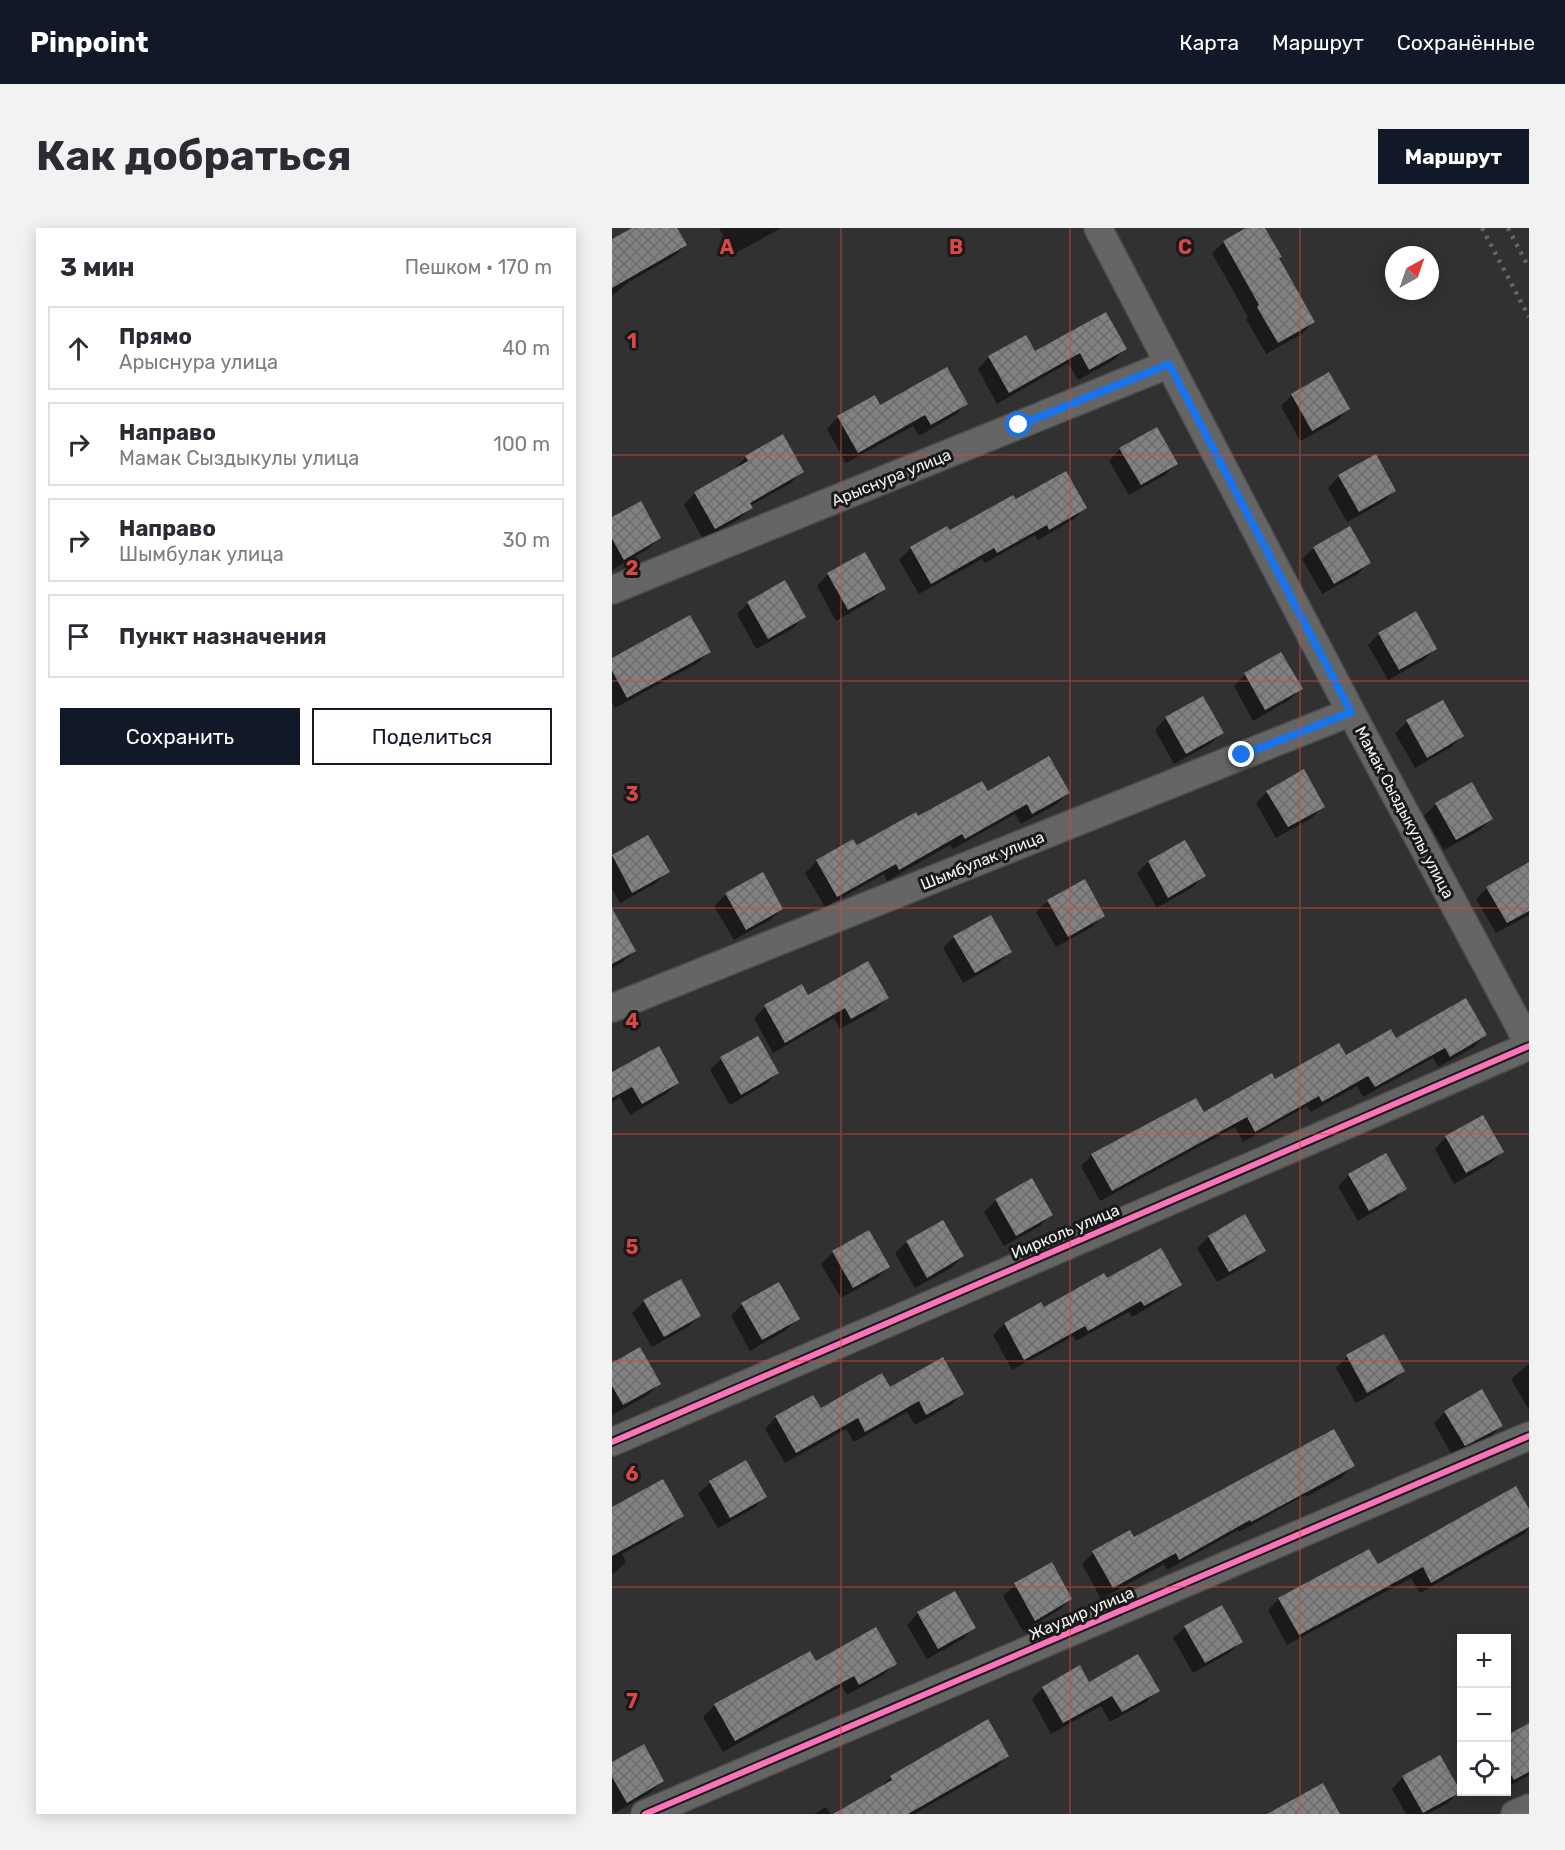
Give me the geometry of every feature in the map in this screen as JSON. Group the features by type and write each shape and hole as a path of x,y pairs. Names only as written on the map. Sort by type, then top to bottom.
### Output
{"street":[{"name":"Мамак Сыздыкулы улица","path":"1098,228 1351,712 1529,1045"},
{"name":"Арыснура улица","path":"612,590 1169,364"},
{"name":"Шымбулак улица","path":"612,1008 1351,712"},
{"name":"Иирколь улица","path":"612,1442 1529,1045"},
{"name":"Жаудир улица","path":"645,1814 1529,1436"},
{"path":"1515,1814 1529,1808"}],"building":[{"path":"632,228 677,228 687,245 612,288 612,239"},
{"path":"1246,228 1265,228 1315,322 1278,343 1223,241"},
{"path":"1106,312 1127,349 1089,370 1080,353 1009,393 988,356 1026,335 1035,351"},
{"path":"947,367 968,404 931,425 925,415 858,453 837,416 875,395 880,405"},
{"path":"1329,372 1350,409 1312,431 1291,394"},
{"path":"1157,427 1178,464 1141,485 1119,448"},
{"path":"783,434 804,472 750,503 753,508 715,529 694,492 748,461 745,456"},
{"path":"1376,454 1396,491 1359,512 1338,475"},
{"path":"1066,471 1087,508 1049,530 1047,525 997,553 994,548 931,584 910,547 947,526 950,530 1013,495 1016,499"},
{"path":"641,501 661,538 624,560 612,539 612,517"},
{"path":"1350,526 1371,563 1334,584 1313,547"},
{"path":"865,552 886,589 848,610 827,573"},
{"path":"785,580 806,617 768,639 747,602"},
{"path":"1416,611 1437,649 1399,670 1378,633"},
{"path":"690,615 711,652 627,698 612,671 612,658"},
{"path":"1281,652 1303,689 1265,710 1244,673"},
{"path":"1203,696 1224,733 1186,754 1165,717"},
{"path":"1443,700 1464,736 1427,758 1406,720"},
{"path":"1049,756 1070,793 1032,814 1027,804 965,839 962,834 899,870 896,864 837,897 816,860 853,839 857,845 916,812 918,816 982,781 988,791"},
{"path":"1304,769 1325,807 1288,827 1266,791"},
{"path":"1472,782 1493,819 1456,840 1435,803"},
{"path":"648,835 670,872 632,893 612,855"},
{"path":"1185,840 1206,876 1168,898 1148,861"},
{"path":"1529,862 1529,911 1507,923 1486,887"},
{"path":"763,872 783,909 746,930 725,893"},
{"path":"1085,879 1105,916 1068,937 1047,900"},
{"path":"612,908 636,951 612,964"},
{"path":"991,915 1012,952 975,973 953,936"},
{"path":"868,961 889,998 851,1019 845,1008 785,1043 764,1005 802,984 808,995"},
{"path":"1466,998 1487,1035 1450,1057 1445,1048 1375,1087 1368,1076 1322,1102 1319,1096 1255,1132 1247,1117 1112,1191 1091,1154 1196,1098 1204,1112 1272,1073 1275,1079 1339,1043 1346,1055 1391,1029 1396,1038"},
{"path":"758,1036 779,1073 741,1095 720,1057"},
{"path":"659,1046 679,1083 642,1104 632,1087 612,1098 612,1072"},
{"path":"1483,1115 1504,1152 1466,1173 1445,1136"},
{"path":"1386,1153 1407,1189 1369,1211 1348,1174"},
{"path":"1032,1178 1053,1215 1016,1236 995,1199"},
{"path":"1245,1214 1266,1251 1229,1272 1208,1236"},
{"path":"943,1220 964,1256 927,1278 906,1241"},
{"path":"869,1230 890,1267 853,1288 832,1251"},
{"path":"1161,1248 1182,1285 1144,1306 1141,1301 1088,1331 1085,1326 1024,1360 1004,1323 1041,1302 1044,1307 1104,1273 1107,1278"},
{"path":"681,1279 701,1316 664,1337 643,1300"},
{"path":"779,1282 800,1319 762,1340 741,1303"},
{"path":"1384,1334 1405,1371 1367,1393 1346,1355"},
{"path":"640,1347 661,1384 623,1405 612,1386 612,1363"},
{"path":"943,1357 964,1394 926,1415 919,1401 865,1432 858,1418 796,1453 775,1416 813,1395 821,1408 882,1373 890,1387"},
{"path":"1482,1389 1503,1426 1465,1446 1444,1411"},
{"path":"1334,1429 1355,1466 1251,1522 1250,1520 1179,1560 1176,1553 1113,1588 1092,1551 1130,1530 1134,1537"},
{"path":"746,1460 767,1497 730,1518 709,1481"},
{"path":"663,1479 684,1516 612,1556 612,1507"},
{"path":"1516,1486 1529,1509 1529,1527 1431,1583 1423,1567 1299,1635 1278,1598 1369,1549 1378,1564"},
{"path":"1052,1562 1072,1599 1035,1621 1014,1583"},
{"path":"955,1591 976,1628 938,1649 917,1612"},
{"path":"1222,1605 1243,1642 1205,1663 1184,1626"},
{"path":"876,1627 897,1664 859,1685 854,1676 735,1741 714,1704 810,1651 816,1661"},
{"path":"1138,1654 1160,1691 1122,1712 1112,1696 1063,1723 1042,1687 1080,1665 1089,1682"},
{"path":"988,1719 1009,1756 908,1814 833,1814 892,1780 890,1776"},
{"path":"1529,1723 1529,1772 1514,1780 1511,1775 1511,1733"},
{"path":"644,1744 664,1781 627,1803 612,1777 612,1762"},
{"path":"1440,1755 1457,1785 1457,1794 1423,1813 1402,1776"},
{"path":"1323,1783 1340,1814 1267,1814"}],"railway":[{"path":"1482,228 1529,317"},
{"path":"1508,228 1529,268"}],"cycle path":[{"path":"612,1442 1529,1046"},
{"path":"645,1814 1529,1436"}],"route":[{"path":"1019,425 1169,364 1351,712 1242,755"}]}
